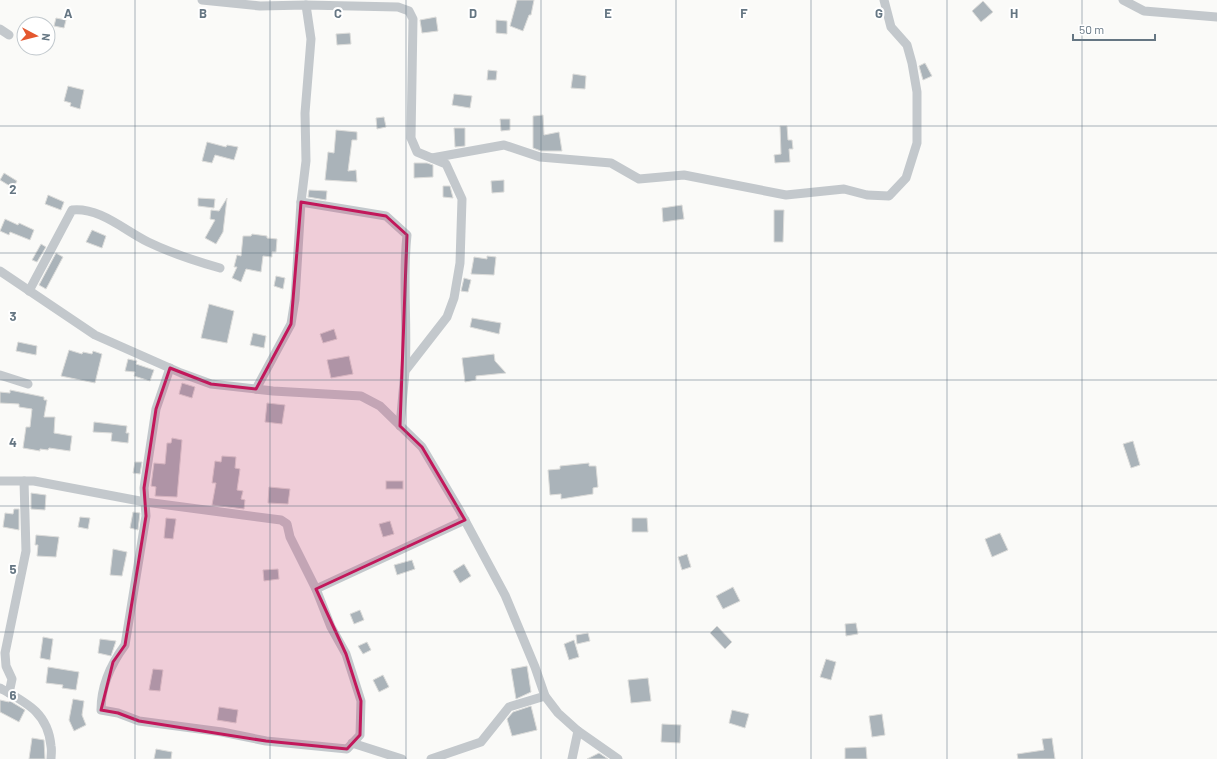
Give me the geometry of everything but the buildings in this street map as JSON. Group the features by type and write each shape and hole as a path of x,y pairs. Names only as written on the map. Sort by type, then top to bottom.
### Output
{"street":[{"path":"202,0 260,6 306,5 398,7 408,11 413,19 411,138 417,152 446,164 462,199 460,263 454,298 447,317 405,371"},
{"path":"432,158 504,145 540,157 611,162 639,179 684,176 786,195 844,189 867,195 889,196 906,178 917,143 916,92 912,63 907,45 891,27 884,0"},
{"path":"1123,0 1144,11 1217,17"},
{"path":"256,389 292,324 301,202 306,161 305,113 311,39 306,5"},
{"path":"0,29 9,35"},
{"path":"301,202 386,216 407,235 405,256 407,339 400,426"},
{"path":"29,291 72,210 84,209 107,219 162,248 190,260 220,268"},
{"path":"0,271 95,335 170,368 211,384 256,389 361,396 380,406 422,447 465,520 505,595 535,667 545,696 558,713 578,731 618,759"},
{"path":"0,481 34,481 145,502 281,520 287,524 290,537 316,589 331,628 346,654 361,701 360,735 347,749 266,741 222,732 139,721 118,712 101,710 101,701 113,662 125,645 146,516 145,502 144,488 156,409 170,368"},
{"path":"0,375 28,384"},
{"path":"9,693 12,680 6,666 5,652 26,551 24,481"},
{"path":"316,589 465,520"},
{"path":"0,688 28,703 44,720 51,746 51,758"},
{"path":"432,759 482,742 509,707 545,696"},
{"path":"572,759 578,731"},
{"path":"352,743 402,759"}],"highlighted area":[{"path":"301,202 386,216 407,235 400,426 422,447 465,520 316,589 346,654 361,701 360,735 347,749 266,741 139,721 118,713 101,710 113,662 125,645 146,516 144,488 156,409 170,368 211,384 256,389 291,324"}]}
